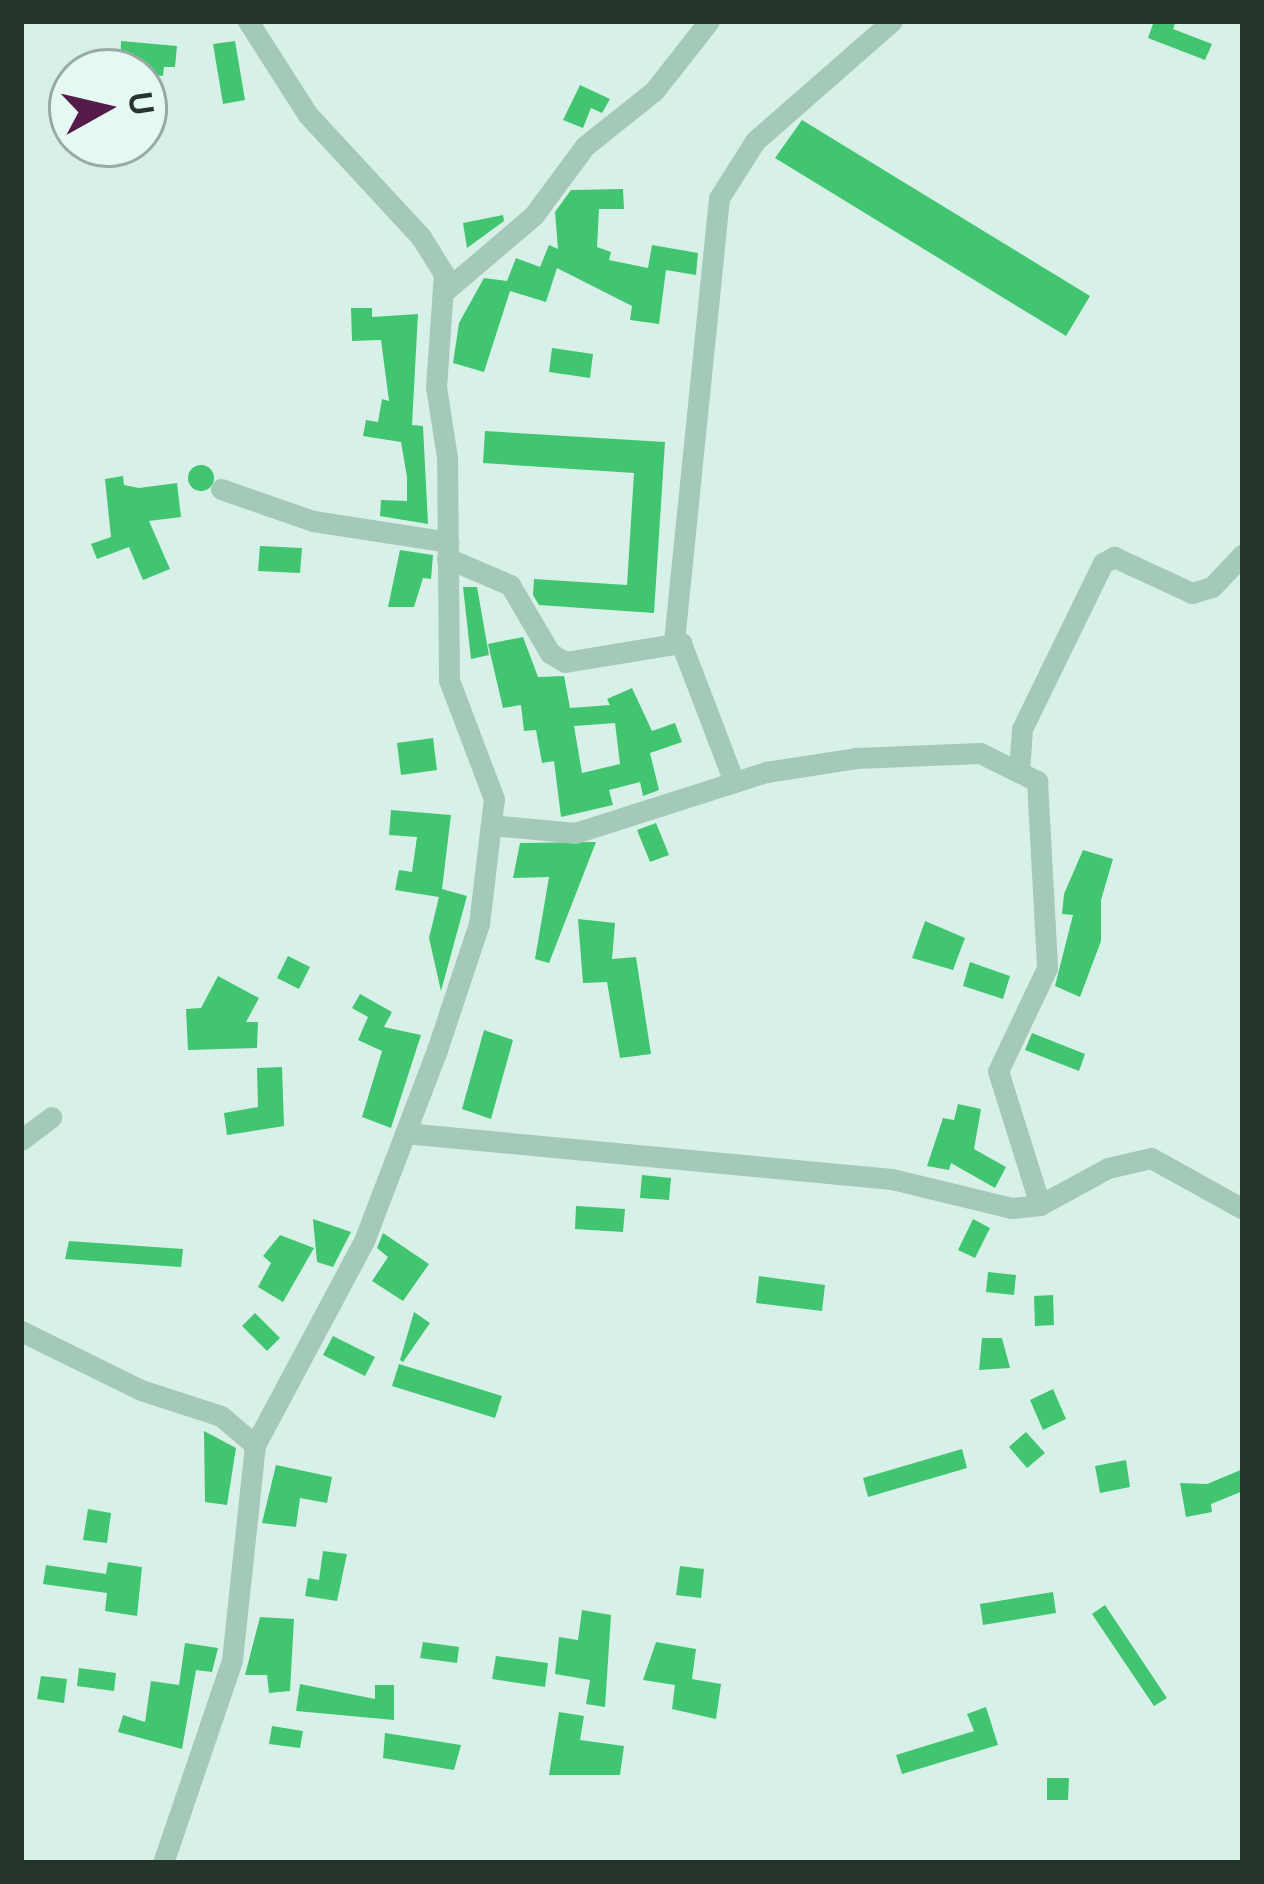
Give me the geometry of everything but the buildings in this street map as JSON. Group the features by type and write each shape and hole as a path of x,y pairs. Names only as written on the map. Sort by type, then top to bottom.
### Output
{"street":[{"path":"163,1863 232,1660 254,1444 364,1240 405,1133 470,961 491,824 492,782 449,680 448,550 436,387 446,290 421,237 308,115 248,21"},
{"path":"446,290 534,215 585,146 654,91 709,21"},
{"path":"674,641 718,198 754,141 892,21"},
{"path":"221,489 313,521 448,550 510,585 550,653 565,662 674,641 685,648 734,782"},
{"path":"1019,772 1022,729 1103,563 1114,557 1192,593 1212,587 1243,554"},
{"path":"491,824 575,833 791,766 945,752 980,753 1036,781 1047,968 998,1071 1040,1204"},
{"path":"21,1140 50,1117"},
{"path":"405,1133 892,1179 1012,1208 1040,1204 1108,1168 1151,1158 1243,1210"},
{"path":"21,1331 141,1390 221,1416 254,1444"}]}
